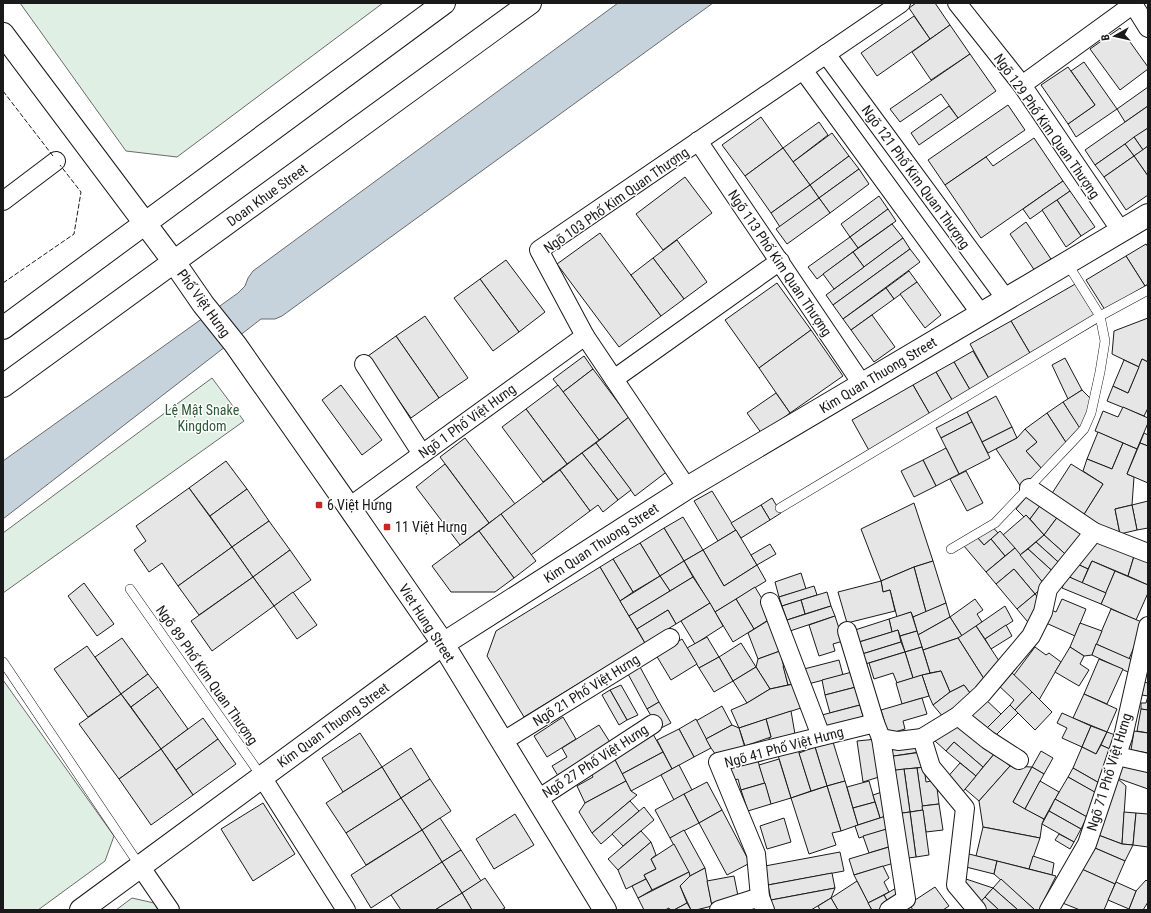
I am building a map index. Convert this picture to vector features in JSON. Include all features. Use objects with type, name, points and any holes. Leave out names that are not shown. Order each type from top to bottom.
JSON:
[{"type":"street","points":[[3,328],[444,3]]},
{"type":"street","name":"Doan Khue Street","points":[[3,386],[530,3]]},
{"type":"street","name":"Ngõ 103 Phố Kim Quan Thượng","points":[[688,488],[585,336],[539,250],[901,3]]},
{"type":"street","name":"Ngõ 129 Phố Kim Quan Thượng","points":[[957,3],[1022,85],[1120,231]]},
{"type":"street","points":[[1022,85],[1134,4],[1148,28]]},
{"type":"street","name":"Phố Việt Hưng","points":[[3,34],[234,344]]},
{"type":"street","name":"Ngõ 121 Phố Kim Quan Thượng","points":[[826,54],[1006,299]]},
{"type":"street","name":"Ngõ 121 Phố Kim Quan Thượng","points":[[802,70],[981,314]]},
{"type":"street","name":"Ngõ 113 Phố Kim Quan Thượng","points":[[698,141],[862,384]]},
{"type":"street","points":[[3,201],[56,161]]},
{"type":"street","name":"Kim Quan Thuong Street","points":[[81,910],[443,644],[688,488],[1148,215]]},
{"type":"street","points":[[614,379],[780,261]]},
{"type":"street","name":"Ngõ 1 Phố Việt Hưng","points":[[349,507],[585,336]]},
{"type":"street","name":"Viet Hung Street","points":[[234,344],[443,644],[605,910]]},
{"type":"street","points":[[364,364],[422,454]]},
{"type":"street","points":[[1029,488],[1094,532],[1148,553]]},
{"type":"street","name":"Ngõ 41 Phố Việt Hưng","points":[[719,910],[763,903],[756,854],[718,762],[821,736],[878,730],[898,741],[922,738],[958,716],[982,694],[1031,636],[1043,612],[1048,589],[1094,532]]},
{"type":"street","points":[[770,602],[821,736]]},
{"type":"street","name":"Ngõ 71 Phố Việt Hưng","points":[[1049,910],[1086,844],[1117,756],[1144,662],[1148,626]]},
{"type":"street","points":[[847,631],[878,730],[906,899],[889,910]]},
{"type":"street","name":"Ngõ 21 Phố Việt Hưng","points":[[502,742],[670,638]]},
{"type":"street","points":[[958,716],[988,740],[1019,760]]},
{"type":"street","name":"Ngõ 27 Phố Việt Hưng","points":[[538,799],[653,724]]},
{"type":"street","points":[[922,738],[931,767],[965,808],[956,885],[977,910]]},
{"type":"street","points":[[1117,756],[1148,763]]},
{"type":"street","points":[[262,777],[346,910]]},
{"type":"street","points":[[140,866],[170,910]]},
{"type":"lane","points":[[951,549],[995,523],[1084,429],[1090,413],[1100,372],[1105,341],[1100,316],[1067,263]]},
{"type":"lane","points":[[780,508],[1100,316],[1148,290]]},
{"type":"lane","name":"Ngõ 89 Phố Kim Quan Thượng","points":[[130,589],[262,777]]},
{"type":"lane","points":[[3,662],[140,866]]},
{"type":"green space","points":[[20,3],[383,3],[177,157],[126,151]]},
{"type":"green space","name":"Lệ Mật Snake Kingdom","points":[[212,378],[244,421],[3,593],[3,533]]},
{"type":"green space","points":[[3,680],[114,836],[105,861],[38,910],[3,910]]},
{"type":"green space","points":[[132,898],[154,903],[158,910],[116,910]]},
{"type":"shaded area","points":[[618,3],[713,3],[282,316],[275,319],[261,319],[3,519],[3,461],[238,293],[245,286],[253,271]]},
{"type":"building","points":[[916,3],[935,3],[950,25],[930,39],[909,8]]},
{"type":"building","points":[[914,16],[930,39],[877,76],[861,53]]},
{"type":"building","points":[[950,25],[970,54],[931,80],[912,52]]},
{"type":"building","points":[[1120,28],[1148,69],[1120,90],[1090,49]]},
{"type":"building","points":[[970,54],[996,91],[958,118],[941,94],[900,122],[890,109]]},
{"type":"building","points":[[1084,62],[1117,109],[1076,137],[1068,124],[1095,105],[1071,71]]},
{"type":"building","points":[[1068,67],[1095,105],[1068,124],[1041,85]]},
{"type":"building","points":[[1148,87],[1148,106],[1125,122],[1117,109]]},
{"type":"building","points":[[1008,105],[1025,130],[945,185],[928,160]]},
{"type":"building","points":[[949,106],[958,118],[919,145],[911,133]]},
{"type":"building","points":[[1148,106],[1148,128],[1095,165],[1085,150]]},
{"type":"building","points":[[761,117],[783,148],[745,176],[722,145]]},
{"type":"building","points":[[819,122],[828,135],[793,162],[783,148]]},
{"type":"building","points":[[1148,128],[1148,146],[1143,150],[1134,137]]},
{"type":"building","points":[[832,133],[849,156],[810,185],[793,162]]},
{"type":"building","points":[[1134,137],[1143,150],[1134,156],[1125,144]]},
{"type":"building","points":[[1034,138],[1063,181],[981,238],[945,185],[986,157],[993,166]]},
{"type":"building","points":[[1125,144],[1134,156],[1104,177],[1095,165]]},
{"type":"building","points":[[1148,146],[1148,176],[1134,156]]},
{"type":"building","points":[[783,148],[810,185],[771,213],[745,176]]},
{"type":"building","points":[[849,156],[859,169],[819,198],[810,185]]},
{"type":"building","points":[[1134,156],[1148,176],[1148,195],[1126,210],[1104,177]]},
{"type":"building","points":[[859,169],[869,184],[830,213],[819,198]]},
{"type":"building","points":[[685,177],[712,213],[663,250],[636,214]]},
{"type":"building","points":[[1063,181],[1070,191],[1030,219],[1023,209]]},
{"type":"building","points":[[810,185],[819,198],[780,227],[771,213]]},
{"type":"building","points":[[1070,191],[1095,227],[1081,236],[1057,200]]},
{"type":"building","points":[[879,196],[888,209],[850,237],[841,224]]},
{"type":"building","points":[[819,198],[830,213],[787,244],[776,229]]},
{"type":"building","points":[[1057,200],[1081,236],[1066,247],[1042,210]]},
{"type":"building","points":[[888,209],[896,221],[858,248],[850,237]]},
{"type":"building","points":[[1026,222],[1051,259],[1035,271],[1010,234]]},
{"type":"building","points":[[892,224],[903,238],[864,267],[853,252]]},
{"type":"building","points":[[600,233],[661,316],[619,347],[557,264]]},
{"type":"building","points":[[850,237],[858,248],[817,279],[808,267]]},
{"type":"building","points":[[903,238],[910,249],[833,305],[826,295]]},
{"type":"building","points":[[677,240],[707,282],[684,299],[653,258]]},
{"type":"building","points":[[1146,244],[1148,247],[1148,284],[1145,286],[1126,256]]},
{"type":"building","points":[[910,249],[920,262],[843,319],[833,305]]},
{"type":"building","points":[[853,252],[864,267],[834,289],[823,274]]},
{"type":"building","points":[[1126,256],[1145,286],[1105,310],[1086,280]]},
{"type":"building","points":[[653,258],[684,299],[661,316],[631,275]]},
{"type":"building","points":[[506,260],[545,312],[519,332],[480,279]]},
{"type":"building","points":[[909,271],[917,282],[894,299],[886,288]]},
{"type":"building","points":[[480,279],[519,332],[493,351],[454,298]]},
{"type":"building","points":[[917,282],[941,315],[925,328],[900,294]]},
{"type":"building","points":[[777,283],[811,330],[759,368],[725,320]]},
{"type":"building","points":[[1077,283],[1099,322],[1034,360],[1011,321]]},
{"type":"building","points":[[886,288],[894,299],[851,330],[843,319]]},
{"type":"building","points":[[872,315],[895,347],[874,362],[851,330]]},
{"type":"building","points":[[425,316],[468,378],[439,398],[396,336]]},
{"type":"building","points":[[1148,318],[1148,362],[1142,359],[1139,367],[1112,354],[1114,331]]},
{"type":"building","points":[[1011,321],[1034,360],[992,384],[970,344]]},
{"type":"building","points":[[811,330],[843,376],[790,413],[759,368]]},
{"type":"building","points":[[396,336],[439,398],[411,418],[368,356]]},
{"type":"building","points":[[973,351],[992,384],[973,395],[954,362]]},
{"type":"building","points":[[584,356],[593,369],[563,392],[553,379]]},
{"type":"building","points":[[1065,358],[1082,390],[1068,399],[1052,365]]},
{"type":"building","points":[[1142,359],[1148,362],[1148,408],[1144,416],[1107,401],[1113,386],[1128,393]]},
{"type":"building","points":[[1124,360],[1139,367],[1128,393],[1113,386]]},
{"type":"building","points":[[954,362],[973,395],[955,405],[936,372]]},
{"type":"building","points":[[593,369],[629,417],[599,440],[563,392]]},
{"type":"building","points":[[936,372],[955,405],[932,418],[913,385]]},
{"type":"building","points":[[341,385],[382,440],[362,455],[322,400]]},
{"type":"building","points":[[558,385],[599,440],[567,464],[526,409]]},
{"type":"building","points":[[913,385],[932,418],[871,454],[852,420]]},
{"type":"building","points":[[1082,390],[1091,399],[1091,418],[1079,428],[1063,402]]},
{"type":"building","points":[[776,393],[790,413],[762,434],[747,413]]},
{"type":"building","points":[[996,396],[1012,427],[982,442],[967,412]]},
{"type":"building","points":[[1063,402],[1083,433],[1067,444],[1047,413]]},
{"type":"building","points":[[1123,407],[1148,418],[1148,423],[1137,449],[1095,431],[1103,411],[1118,417]]},
{"type":"building","points":[[526,409],[567,464],[543,482],[502,427]]},
{"type":"building","points":[[967,412],[972,422],[941,438],[936,428]]},
{"type":"building","points":[[1047,413],[1067,444],[1042,469],[1026,451],[1037,442],[1025,429]]},
{"type":"building","points":[[629,417],[669,470],[635,496],[596,443]]},
{"type":"building","points":[[972,422],[990,458],[959,474],[941,438]]},
{"type":"building","points":[[1012,427],[1017,438],[988,453],[982,442]]},
{"type":"building","points":[[1025,429],[1037,442],[1026,451],[1042,469],[1021,487],[996,449],[1017,438]]},
{"type":"building","points":[[1098,432],[1123,443],[1112,469],[1087,459]]},
{"type":"building","points":[[1144,433],[1148,435],[1148,446],[1140,443]]},
{"type":"building","points":[[465,438],[515,504],[489,523],[440,457]]},
{"type":"building","points":[[596,443],[631,490],[618,500],[582,453]]},
{"type":"building","points":[[1123,443],[1137,449],[1127,474],[1134,477],[1132,505],[1115,509],[1120,534],[1081,519],[1103,484],[1083,471],[1087,459],[1112,469]]},
{"type":"building","points":[[1140,443],[1148,446],[1148,483],[1127,474]]},
{"type":"building","points":[[946,448],[959,474],[936,486],[923,460]]},
{"type":"building","points":[[582,453],[618,500],[603,512],[598,505],[590,511],[560,470]]},
{"type":"building","points":[[923,460],[936,486],[914,497],[901,471]]},
{"type":"building","points":[[226,461],[247,489],[210,516],[189,488]]},
{"type":"building","points":[[445,464],[489,523],[460,545],[416,487]]},
{"type":"building","points":[[1071,464],[1103,484],[1081,519],[1049,498]]},
{"type":"building","points":[[560,470],[590,511],[531,555],[501,514]]},
{"type":"building","points":[[966,471],[983,503],[967,511],[950,479]]},
{"type":"building","points":[[189,488],[232,547],[178,586],[162,563],[149,572],[134,550],[146,541],[136,526]]},
{"type":"building","points":[[247,489],[269,521],[232,547],[210,516]]},
{"type":"building","points":[[712,491],[736,530],[718,541],[694,501]]},
{"type":"building","points":[[1030,493],[1042,503],[1030,519],[1026,515],[1024,517],[1016,509]]},
{"type":"building","points":[[772,498],[781,513],[770,520],[761,505]]},
{"type":"building","points":[[1148,501],[1148,528],[1137,530],[1132,505]]},
{"type":"building","points":[[914,503],[933,561],[914,567],[881,581],[861,529]]},
{"type":"building","points":[[1042,503],[1059,515],[1044,535],[1030,519]]},
{"type":"building","points":[[761,505],[770,520],[741,538],[731,523]]},
{"type":"building","points":[[1132,505],[1137,530],[1120,534],[1115,509]]},
{"type":"building","points":[[501,514],[536,561],[514,578],[479,531]]},
{"type":"building","points":[[1026,515],[1044,535],[1020,555],[1003,535]]},
{"type":"building","points":[[1059,515],[1089,539],[1073,561],[1044,535]]},
{"type":"building","points":[[683,517],[703,550],[684,561],[664,528]]},
{"type":"building","points":[[269,521],[290,550],[253,577],[232,547]]},
{"type":"building","points":[[990,524],[998,533],[984,545],[976,536]]},
{"type":"building","points":[[664,528],[684,561],[660,576],[640,543]]},
{"type":"building","points":[[736,530],[757,565],[724,586],[703,550]]},
{"type":"building","points":[[479,531],[514,578],[495,592],[451,592],[432,566]]},
{"type":"building","points":[[1000,531],[1015,548],[1005,556],[991,539]]},
{"type":"building","points":[[1044,535],[1073,561],[1066,569],[1036,542]]},
{"type":"building","points":[[976,536],[984,545],[991,539],[1005,556],[986,572],[964,546]]},
{"type":"building","points":[[1093,541],[1135,553],[1128,576],[1092,561],[1088,569],[1075,563]]},
{"type":"building","points":[[1036,542],[1066,569],[1059,577],[1028,549]]},
{"type":"building","points":[[640,543],[660,576],[633,592],[613,559]]},
{"type":"building","points":[[770,544],[776,554],[757,565],[751,555]]},
{"type":"building","points":[[232,547],[253,577],[199,615],[178,586]]},
{"type":"building","points":[[1015,548],[1045,585],[1035,594],[1014,569],[996,584],[986,572]]},
{"type":"building","points":[[1028,549],[1059,577],[1045,585],[1020,555]]},
{"type":"building","points":[[290,550],[311,580],[274,606],[253,577]]},
{"type":"building","points":[[703,550],[724,586],[757,565],[766,581],[715,612],[684,561]]},
{"type":"building","points":[[1135,553],[1148,557],[1148,585],[1128,576]]},
{"type":"building","points":[[613,559],[633,592],[620,601],[600,567]]},
{"type":"building","points":[[684,561],[693,577],[670,591],[660,576]]},
{"type":"building","points":[[933,561],[946,603],[926,612],[914,567]]},
{"type":"building","points":[[1092,561],[1115,571],[1106,593],[1082,583]]},
{"type":"building","points":[[1075,563],[1088,569],[1082,583],[1069,577]]},
{"type":"building","points":[[600,567],[645,643],[524,717],[487,656],[496,631]]},
{"type":"building","points":[[914,567],[926,612],[913,617],[911,612],[897,617],[890,590],[883,592],[881,581]]},
{"type":"building","points":[[1014,569],[1035,594],[1017,609],[996,584]]},
{"type":"building","points":[[1115,571],[1148,585],[1148,593],[1136,620],[1101,604]]},
{"type":"building","points":[[801,573],[806,589],[779,597],[775,582]]},
{"type":"building","points":[[660,576],[670,591],[629,616],[620,601]]},
{"type":"building","points":[[1067,576],[1106,593],[1101,604],[1062,588]]},
{"type":"building","points":[[253,577],[274,606],[212,651],[191,621]]},
{"type":"building","points":[[693,577],[710,603],[676,624],[668,610],[637,629],[629,616]]},
{"type":"building","points":[[881,581],[883,592],[890,590],[895,611],[847,623],[838,592]]},
{"type":"building","points":[[84,583],[114,624],[97,636],[68,596]]},
{"type":"building","points":[[814,586],[817,595],[782,606],[779,597]]},
{"type":"building","points":[[755,587],[773,617],[754,629],[736,599]]},
{"type":"building","points":[[293,592],[317,625],[297,639],[274,606]]},
{"type":"building","points":[[827,592],[831,606],[805,614],[801,600]]},
{"type":"building","points":[[1035,594],[1044,605],[1032,627],[1017,609]]},
{"type":"building","points":[[736,599],[754,629],[733,642],[715,612]]},
{"type":"building","points":[[975,599],[983,610],[977,614],[982,622],[962,636],[950,617]]},
{"type":"building","points":[[1062,599],[1086,609],[1075,636],[1046,623],[1051,610],[1056,612]]},
{"type":"building","points":[[801,600],[805,614],[787,620],[782,606]]},
{"type":"building","points":[[710,603],[723,626],[695,644],[681,621]]},
{"type":"building","points":[[946,603],[950,617],[918,635],[913,617]]},
{"type":"building","points":[[831,606],[835,616],[790,631],[787,620]]},
{"type":"building","points":[[1005,606],[1013,621],[985,639],[976,626]]},
{"type":"building","points":[[1111,609],[1144,623],[1129,659],[1096,644]]},
{"type":"building","points":[[668,610],[676,624],[645,643],[637,629]]},
{"type":"building","points":[[911,612],[917,631],[900,636],[898,630],[892,632],[889,619]]},
{"type":"building","points":[[835,616],[843,641],[833,644],[835,651],[819,656],[809,625]]},
{"type":"building","points":[[950,617],[962,636],[923,650],[918,635]]},
{"type":"building","points":[[889,619],[892,632],[859,642],[855,630]]},
{"type":"building","points":[[769,620],[780,651],[758,659],[748,633]]},
{"type":"building","points":[[1080,623],[1102,631],[1092,655],[1084,656],[1070,647]]},
{"type":"building","points":[[1006,625],[1012,636],[991,649],[985,639]]},
{"type":"building","points":[[976,626],[1005,670],[986,682],[958,638]]},
{"type":"building","points":[[898,630],[901,642],[859,655],[856,643]]},
{"type":"building","points":[[917,631],[922,647],[905,652],[900,636]]},
{"type":"building","points":[[707,637],[719,657],[699,668],[687,648]]},
{"type":"building","points":[[122,638],[148,674],[121,694],[95,657]]},
{"type":"building","points":[[958,638],[986,682],[970,693],[964,685],[950,692],[941,671],[930,673],[923,650]]},
{"type":"building","points":[[682,639],[697,664],[671,680],[656,655]]},
{"type":"building","points":[[901,642],[905,652],[862,665],[859,655]]},
{"type":"building","points":[[741,643],[756,667],[733,681],[719,657]]},
{"type":"building","points":[[1096,644],[1135,661],[1130,673],[1092,655]]},
{"type":"building","points":[[87,646],[121,694],[88,717],[54,669]]},
{"type":"building","points":[[922,647],[930,673],[913,678],[905,652]]},
{"type":"building","points":[[1035,647],[1046,655],[1049,653],[1061,662],[1039,700],[1014,675]]},
{"type":"building","points":[[1070,647],[1084,656],[1080,664],[1089,670],[1079,686],[1055,672]]},
{"type":"building","points":[[780,651],[788,685],[770,689],[756,667],[758,659]]},
{"type":"building","points":[[905,652],[913,678],[897,683],[893,673],[874,679],[869,663]]},
{"type":"building","points":[[719,657],[733,681],[714,692],[699,668]]},
{"type":"building","points":[[1099,659],[1123,669],[1107,704],[1084,694]]},
{"type":"building","points":[[839,660],[843,675],[808,684],[804,669]]},
{"type":"building","points":[[791,664],[798,683],[788,685],[783,666]]},
{"type":"building","points":[[640,667],[659,702],[647,709],[628,674]]},
{"type":"building","points":[[756,667],[770,689],[747,703],[733,681]]},
{"type":"building","points":[[1009,670],[1032,692],[1015,710],[1010,705],[1014,700],[997,684]]},
{"type":"building","points":[[941,671],[950,692],[933,705],[922,675]]},
{"type":"building","points":[[852,672],[856,687],[825,695],[822,680]]},
{"type":"building","points":[[148,674],[158,687],[131,707],[121,694]]},
{"type":"building","points":[[922,675],[929,696],[902,704],[896,683]]},
{"type":"building","points":[[1144,682],[1148,683],[1148,696],[1142,695]]},
{"type":"building","points":[[798,683],[804,707],[739,728],[731,710],[747,703],[770,689]]},
{"type":"building","points":[[621,685],[638,715],[627,720],[610,690]]},
{"type":"building","points":[[964,685],[970,693],[944,718],[933,705],[950,692]]},
{"type":"building","points":[[158,687],[188,729],[161,749],[131,707]]},
{"type":"building","points":[[856,687],[860,705],[830,713],[825,695]]},
{"type":"building","points":[[610,690],[627,720],[619,725],[602,695]]},
{"type":"building","points":[[1032,692],[1052,712],[1035,730],[1015,710]]},
{"type":"building","points":[[121,694],[161,749],[119,779],[79,724]]},
{"type":"building","points":[[1084,694],[1117,709],[1107,732],[1073,718]]},
{"type":"building","points":[[1148,696],[1148,710],[1141,709],[1141,703],[1146,703]]},
{"type":"building","points":[[922,698],[927,714],[903,721],[905,729],[888,734],[881,710]]},
{"type":"building","points":[[984,698],[1001,714],[984,731],[967,715]]},
{"type":"building","points":[[659,702],[671,723],[659,729],[647,709]]},
{"type":"building","points":[[860,705],[865,724],[827,733],[822,715]]},
{"type":"building","points":[[1010,705],[1018,713],[992,739],[984,731]]},
{"type":"building","points":[[722,706],[732,725],[706,739],[696,721]]},
{"type":"building","points":[[1141,709],[1148,710],[1148,733],[1137,731]]},
{"type":"building","points":[[791,711],[796,740],[770,745],[769,738],[771,737],[766,719]]},
{"type":"building","points":[[1062,713],[1091,726],[1082,747],[1062,738],[1067,728],[1057,723]]},
{"type":"building","points":[[563,717],[576,739],[547,757],[534,736]]},
{"type":"building","points":[[203,718],[218,739],[176,770],[161,749]]},
{"type":"building","points":[[955,718],[995,753],[983,767],[954,742],[946,751],[935,741]]},
{"type":"building","points":[[696,719],[711,748],[694,757],[679,729]]},
{"type":"building","points":[[766,719],[771,737],[745,746],[739,728]]},
{"type":"building","points":[[599,725],[613,747],[560,779],[552,766],[567,757],[562,748]]},
{"type":"building","points":[[732,725],[739,728],[746,751],[718,758],[706,739]]},
{"type":"building","points":[[1091,726],[1107,732],[1096,754],[1082,747]]},
{"type":"building","points":[[679,729],[694,757],[672,769],[657,740]]},
{"type":"building","points":[[1134,731],[1148,733],[1148,753],[1131,750]]},
{"type":"building","points":[[1107,732],[1118,736],[1112,750],[1101,745]]},
{"type":"building","points":[[360,733],[382,767],[343,792],[322,758]]},
{"type":"building","points":[[653,734],[663,752],[622,774],[613,756]]},
{"type":"building","points":[[218,739],[236,764],[193,795],[176,770]]},
{"type":"building","points":[[877,739],[882,776],[863,782],[857,741]]},
{"type":"building","points":[[918,741],[920,752],[887,757],[886,746]]},
{"type":"building","points":[[833,742],[845,781],[827,786],[815,747]]},
{"type":"building","points":[[954,742],[983,767],[976,776],[946,751]]},
{"type":"building","points":[[1101,745],[1112,750],[1101,784],[1073,768],[1082,747],[1096,754]]},
{"type":"building","points":[[797,746],[811,791],[791,798],[777,752]]},
{"type":"building","points":[[815,747],[827,786],[811,791],[799,753]]},
{"type":"building","points":[[411,748],[430,779],[401,798],[382,767]]},
{"type":"building","points":[[161,749],[193,795],[151,825],[119,779]]},
{"type":"building","points":[[1041,751],[1053,758],[1044,774],[1032,767]]},
{"type":"building","points":[[663,752],[672,769],[631,791],[622,774]]},
{"type":"building","points":[[922,752],[924,767],[889,771],[887,757]]},
{"type":"building","points":[[995,753],[1010,766],[979,801],[965,789]]},
{"type":"building","points":[[756,755],[765,783],[741,790],[738,779],[732,781],[727,764]]},
{"type":"building","points":[[613,756],[626,781],[585,803],[577,786],[593,777],[589,769]]},
{"type":"building","points":[[1123,758],[1148,767],[1148,789],[1117,778]]},
{"type":"building","points":[[779,759],[791,798],[771,804],[759,765]]},
{"type":"building","points":[[960,763],[976,776],[961,794],[945,780]]},
{"type":"building","points":[[679,765],[692,790],[674,800],[661,775]]},
{"type":"building","points":[[1010,766],[1032,767],[1013,802],[1044,819],[1040,838],[983,827],[979,801]]},
{"type":"building","points":[[382,767],[401,798],[346,833],[326,803]]},
{"type":"building","points":[[924,767],[926,782],[936,780],[939,804],[922,806],[917,768]]},
{"type":"building","points":[[1032,767],[1044,774],[1025,809],[1013,802]]},
{"type":"building","points":[[917,768],[923,810],[910,812],[904,769]]},
{"type":"building","points":[[1073,768],[1101,784],[1096,793],[1068,777]]},
{"type":"building","points":[[904,769],[910,812],[895,814],[889,771]]},
{"type":"building","points":[[1068,777],[1100,795],[1087,817],[1055,799]]},
{"type":"building","points":[[1117,778],[1126,786],[1122,844],[1093,833]]},
{"type":"building","points":[[430,779],[451,811],[422,830],[401,798]]},
{"type":"building","points":[[626,781],[631,791],[637,795],[592,833],[579,812],[585,803]]},
{"type":"building","points":[[845,781],[858,825],[841,831],[827,786]]},
{"type":"building","points":[[869,781],[875,802],[853,808],[847,787]]},
{"type":"building","points":[[1040,781],[1059,792],[1044,819],[1025,809]]},
{"type":"building","points":[[707,782],[722,810],[699,823],[684,794]]},
{"type":"building","points":[[765,783],[771,804],[748,811],[741,790]]},
{"type":"building","points":[[827,786],[841,831],[832,833],[836,845],[809,854],[791,798]]},
{"type":"building","points":[[885,791],[892,814],[880,818],[873,795]]},
{"type":"building","points":[[684,794],[699,823],[670,838],[655,810]]},
{"type":"building","points":[[401,798],[422,830],[366,865],[346,833]]},
{"type":"building","points":[[1055,799],[1087,817],[1081,829],[1049,811]]},
{"type":"building","points":[[630,801],[639,811],[601,844],[592,833]]},
{"type":"building","points":[[875,802],[880,818],[858,825],[853,808]]},
{"type":"building","points":[[263,803],[295,854],[253,881],[221,829]]},
{"type":"building","points":[[939,804],[943,830],[926,832],[922,806]]},
{"type":"building","points":[[644,807],[654,820],[623,846],[612,834]]},
{"type":"building","points":[[722,810],[750,863],[727,875],[699,823]]},
{"type":"building","points":[[923,810],[929,855],[916,857],[910,812]]},
{"type":"building","points":[[1049,811],[1081,829],[1074,842],[1042,824]]},
{"type":"building","points":[[910,812],[916,857],[901,859],[895,814]]},
{"type":"building","points":[[1124,812],[1136,813],[1133,845],[1122,844]]},
{"type":"building","points":[[1136,813],[1148,814],[1148,847],[1133,845]]},
{"type":"building","points":[[515,814],[534,845],[494,869],[476,839]]},
{"type":"building","points":[[889,815],[893,827],[859,838],[855,826]]},
{"type":"building","points":[[440,818],[461,850],[442,862],[422,830]]},
{"type":"building","points":[[784,818],[791,842],[767,849],[760,826]]},
{"type":"building","points":[[983,827],[1040,838],[1029,869],[976,856]]},
{"type":"building","points":[[890,828],[895,845],[869,853],[863,836]]},
{"type":"building","points":[[422,830],[442,862],[371,908],[351,875]]},
{"type":"building","points":[[684,830],[705,868],[690,876],[670,838]]},
{"type":"building","points":[[641,831],[651,842],[618,870],[608,859]]},
{"type":"building","points":[[1093,833],[1122,844],[1133,845],[1125,861],[1088,845]]},
{"type":"building","points":[[1059,834],[1074,842],[1070,849],[1055,840]]},
{"type":"building","points":[[651,842],[656,855],[651,859],[656,869],[644,875],[646,879],[626,889],[618,870]]},
{"type":"building","points":[[674,844],[689,872],[652,890],[644,875],[656,869],[651,859]]},
{"type":"building","points":[[1088,845],[1125,861],[1115,884],[1079,868]]},
{"type":"building","points":[[889,847],[894,863],[854,875],[849,859]]},
{"type":"building","points":[[461,850],[481,881],[462,893],[442,862]]},
{"type":"building","points":[[840,852],[844,871],[768,885],[765,866]]},
{"type":"building","points":[[965,853],[997,861],[994,874],[962,866]]},
{"type":"building","points":[[1033,856],[1054,863],[1052,875],[1029,869]]},
{"type":"building","points":[[997,861],[1056,876],[1039,910],[1035,910],[994,874]]},
{"type":"building","points":[[442,862],[462,893],[435,910],[401,910],[391,895]]},
{"type":"building","points":[[883,866],[889,878],[884,882],[889,892],[868,903],[854,875]]},
{"type":"building","points":[[1075,866],[1115,884],[1104,910],[1080,910],[1060,902]]},
{"type":"building","points":[[705,868],[712,906],[691,910],[680,886],[690,876]]},
{"type":"building","points":[[689,872],[690,876],[680,886],[687,903],[674,910],[670,910],[669,908],[665,910],[644,910],[638,898]]},
{"type":"building","points":[[832,873],[835,888],[771,900],[768,885]]},
{"type":"building","points":[[734,876],[739,901],[712,906],[707,881]]},
{"type":"building","points":[[485,878],[505,908],[501,910],[472,910],[462,893]]},
{"type":"building","points":[[963,878],[993,888],[977,906]]},
{"type":"building","points":[[646,879],[652,890],[638,898],[632,886]]},
{"type":"building","points":[[1001,879],[1035,910],[1018,910],[993,888]]},
{"type":"building","points":[[1146,880],[1148,882],[1148,902],[1143,910],[1130,910],[1129,909],[1136,891]]},
{"type":"building","points":[[857,881],[872,910],[838,910],[831,898]]},
{"type":"building","points":[[1116,882],[1136,891],[1129,909],[1108,900]]},
{"type":"building","points":[[898,887],[905,900],[891,908],[884,895]]},
{"type":"building","points":[[935,887],[949,906],[943,910],[913,910],[909,904]]},
{"type":"building","points":[[835,888],[831,898],[811,910],[773,910],[771,900]]},
{"type":"building","points":[[993,888],[1018,910],[999,910],[985,897]]},
{"type":"building","points":[[462,893],[472,910],[435,910]]},
{"type":"building","points":[[884,895],[891,908],[887,910],[872,910],[868,903]]},
{"type":"building","points":[[985,897],[999,910],[982,910],[977,906]]},
{"type":"building","points":[[831,898],[838,910],[820,910],[818,906]]},
{"type":"building","points":[[687,903],[691,910],[674,910]]},
{"type":"fence","points":[[3,91],[53,156]]},
{"type":"fence","points":[[3,283],[74,234],[81,192],[60,165]]},
{"type":"place","name":"6 Việt Hưng","points":[[319,505]]},
{"type":"place","name":"11 Việt Hưng","points":[[387,527]]}]
